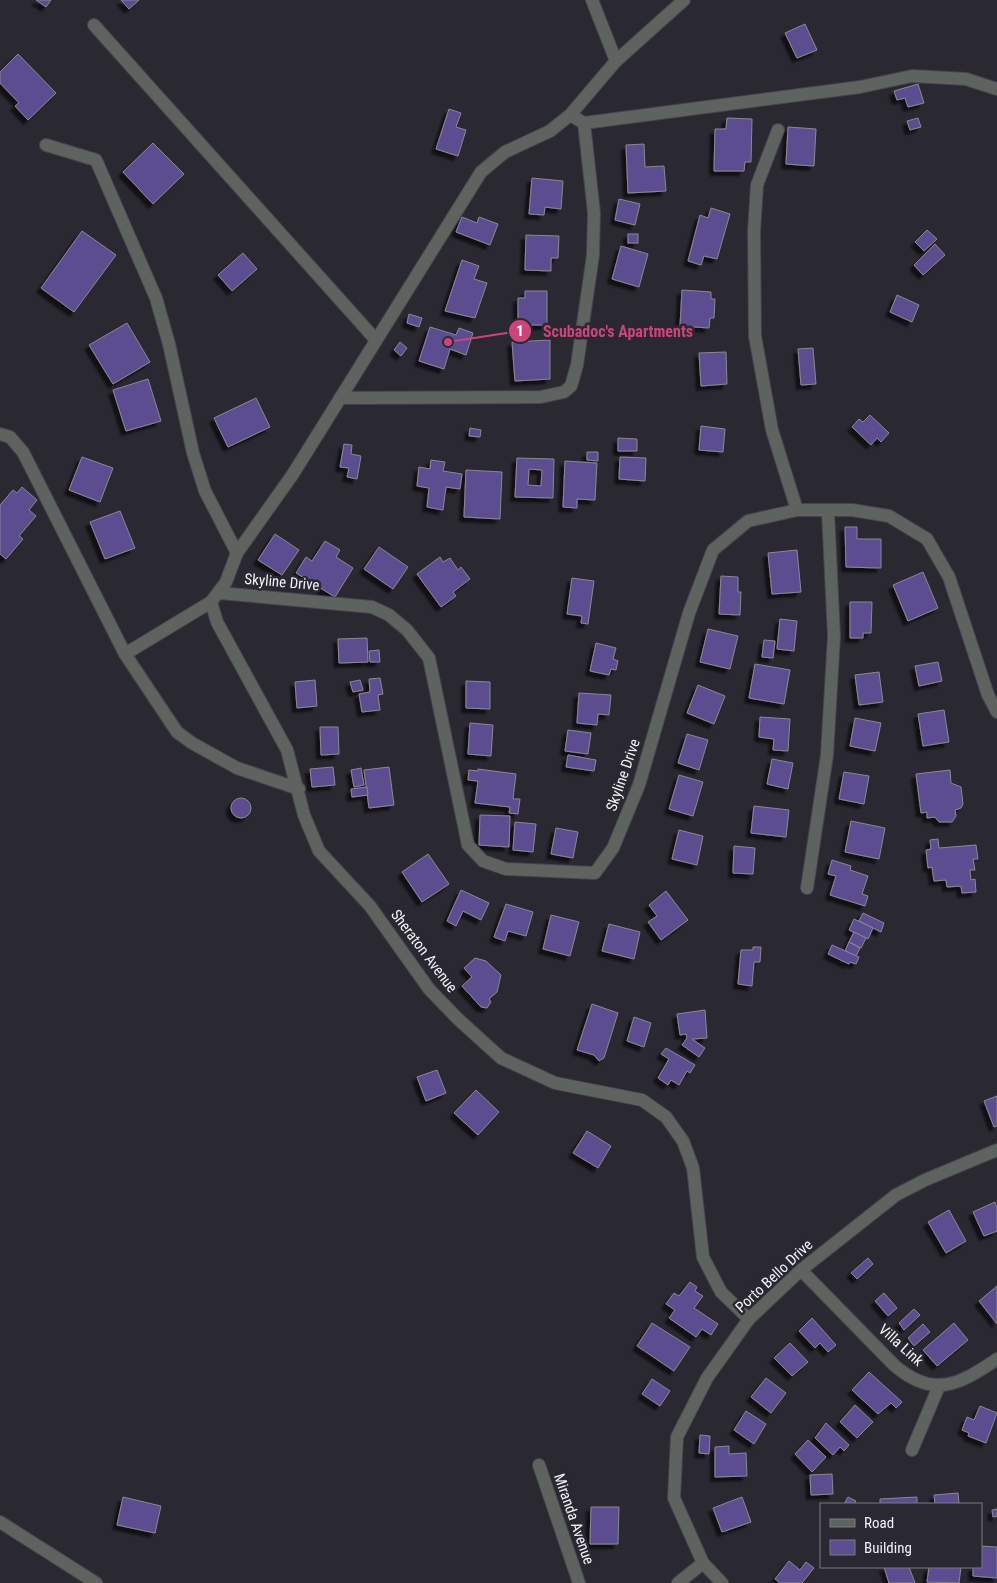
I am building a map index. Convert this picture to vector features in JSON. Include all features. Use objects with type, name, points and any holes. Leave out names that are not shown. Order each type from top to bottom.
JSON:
[{"type":"street","points":[[592,0],[616,61]]},
{"type":"street","points":[[125,654],[215,598],[237,553],[293,474],[481,172],[505,152],[550,131],[570,115],[616,61],[683,2]]},
{"type":"street","points":[[94,25],[376,340]]},
{"type":"street","points":[[570,115],[584,124],[860,87],[912,76],[966,79],[997,90]]},
{"type":"street","points":[[340,398],[541,397],[564,392],[571,386],[577,365],[593,255],[594,213],[584,124]]},
{"type":"street","points":[[778,130],[757,185],[754,231],[756,336],[772,430],[797,510]]},
{"type":"street","points":[[46,145],[96,160],[156,298],[169,344],[193,453],[205,491],[237,553]]},
{"type":"street","points":[[0,434],[10,437],[24,452],[125,654],[177,732],[192,743],[238,768],[299,789]]},
{"type":"street","name":"Skyline Drive","points":[[215,598],[372,607],[389,615],[407,630],[429,658],[468,845],[483,861],[506,869],[595,873],[613,848],[639,785],[689,613],[713,550],[748,521],[797,510],[828,512],[852,510],[889,516],[926,539],[949,577],[988,694],[997,712]]},
{"type":"street","points":[[807,888],[827,755],[834,646],[828,512]]},
{"type":"street","name":"Sheraton Avenue","points":[[215,598],[217,622],[286,750],[299,789],[304,815],[319,851],[370,906],[429,989],[457,1018],[501,1058],[555,1083],[642,1100],[666,1117],[683,1141],[693,1168],[702,1257],[721,1292],[749,1319]]},
{"type":"street","name":"Porto Bello Drive","points":[[722,1583],[703,1563],[674,1498],[677,1438],[707,1378],[749,1319],[801,1270],[896,1195],[925,1180],[997,1150]]},
{"type":"street","name":"Villa Link","points":[[801,1270],[907,1376],[922,1384],[939,1386],[956,1384],[997,1359]]},
{"type":"street","points":[[912,1450],[939,1386]]},
{"type":"street","name":"Miranda Avenue","points":[[539,1465],[579,1583]]},
{"type":"street","points":[[0,1522],[96,1583]]},
{"type":"street","points":[[678,1583],[703,1563]]},
{"type":"building","points":[[36,0],[51,0],[46,7]]},
{"type":"building","points":[[121,0],[139,0],[129,9]]},
{"type":"building","points":[[805,24],[817,50],[797,58],[785,33]]},
{"type":"building","points":[[18,54],[56,93],[28,120],[15,106],[19,103],[0,83],[0,72]]},
{"type":"building","points":[[918,84],[924,103],[908,107],[905,98],[897,100],[894,91]]},
{"type":"building","points":[[449,109],[461,113],[456,127],[466,130],[458,156],[436,149]]},
{"type":"building","points":[[727,118],[752,119],[751,162],[745,162],[744,171],[714,171],[715,129],[726,129]]},
{"type":"building","points":[[918,118],[921,127],[910,130],[907,121]]},
{"type":"building","points":[[788,127],[816,129],[814,166],[786,164]]},
{"type":"building","points":[[153,143],[184,174],[153,204],[123,172]]},
{"type":"building","points":[[644,144],[645,167],[664,166],[666,191],[628,193],[626,145]]},
{"type":"building","points":[[532,178],[563,181],[561,209],[545,207],[544,215],[529,214]]},
{"type":"building","points":[[619,199],[640,204],[635,225],[615,220]]},
{"type":"building","points":[[711,208],[730,214],[717,259],[704,256],[701,265],[688,261],[700,215],[708,218]]},
{"type":"building","points":[[462,217],[477,223],[479,217],[498,224],[490,245],[456,232]]},
{"type":"building","points":[[927,230],[937,239],[924,251],[915,242]]},
{"type":"building","points":[[82,231],[116,255],[74,312],[41,288]]},
{"type":"building","points":[[628,234],[638,234],[638,243],[628,243]]},
{"type":"building","points":[[526,235],[559,236],[558,258],[551,258],[551,271],[525,270]]},
{"type":"building","points":[[935,244],[945,255],[923,275],[914,265]]},
{"type":"building","points":[[621,246],[648,254],[639,287],[612,279]]},
{"type":"building","points":[[243,253],[257,269],[232,291],[218,275]]},
{"type":"building","points":[[462,260],[479,266],[474,279],[487,283],[475,318],[445,311]]},
{"type":"building","points":[[682,290],[711,292],[711,299],[715,299],[714,318],[710,318],[709,328],[680,326]]},
{"type":"building","points":[[525,291],[547,291],[547,325],[518,325],[518,298],[525,298]]},
{"type":"building","points":[[897,295],[919,305],[912,322],[890,312]]},
{"type":"building","points":[[409,314],[422,318],[419,327],[407,323]]},
{"type":"building","points":[[127,323],[150,362],[113,384],[89,345]]},
{"type":"building","points":[[430,327],[456,335],[459,328],[473,333],[466,355],[450,349],[444,369],[419,361]]},
{"type":"building","points":[[550,340],[550,379],[515,381],[512,342]]},
{"type":"building","points":[[400,342],[407,348],[401,356],[394,350]]},
{"type":"building","points":[[813,348],[816,384],[801,385],[798,349]]},
{"type":"building","points":[[726,352],[727,384],[701,386],[699,353]]},
{"type":"building","points":[[148,379],[161,421],[126,431],[113,390]]},
{"type":"building","points":[[256,398],[270,427],[228,447],[214,418]]},
{"type":"building","points":[[870,415],[889,433],[881,442],[877,438],[871,445],[852,427],[859,419],[863,422]]},
{"type":"building","points":[[701,426],[725,429],[723,452],[699,450]]},
{"type":"building","points":[[470,428],[481,430],[480,437],[469,436]]},
{"type":"building","points":[[618,438],[637,439],[637,451],[618,451]]},
{"type":"building","points":[[344,444],[352,445],[351,454],[361,456],[357,479],[347,477],[349,468],[340,467]]},
{"type":"building","points":[[587,452],[598,452],[598,461],[587,460]]},
{"type":"building","points":[[82,457],[113,468],[100,502],[69,490]]},
{"type":"building","points":[[620,457],[646,458],[645,481],[619,479]]},
{"type":"building","points":[[517,458],[554,459],[553,498],[515,497]],"holes":[[[529,469],[542,470],[541,486],[528,485]]]},
{"type":"building","points":[[431,460],[445,462],[443,471],[462,474],[460,489],[446,487],[443,510],[427,507],[429,488],[417,486],[419,467],[430,469]]},
{"type":"building","points":[[565,461],[597,463],[595,500],[577,499],[577,508],[563,507]]},
{"type":"building","points":[[466,470],[502,472],[500,519],[464,517]]},
{"type":"building","points":[[22,487],[37,500],[29,510],[36,516],[19,536],[23,539],[6,559],[0,554],[0,505],[13,490],[17,493]]},
{"type":"building","points":[[120,511],[135,548],[105,559],[90,522]]},
{"type":"building","points":[[845,527],[857,527],[857,539],[881,539],[881,568],[846,567]]},
{"type":"building","points":[[275,534],[299,550],[282,575],[258,560]]},
{"type":"building","points":[[325,541],[340,550],[336,557],[353,568],[335,597],[296,573],[306,557],[312,561]]},
{"type":"building","points":[[379,547],[408,567],[393,589],[364,569]]},
{"type":"building","points":[[797,550],[801,592],[772,594],[768,553]]},
{"type":"building","points":[[440,557],[443,562],[450,558],[458,570],[461,567],[470,579],[453,592],[456,596],[441,607],[417,574]]},
{"type":"building","points":[[923,572],[938,608],[908,621],[893,585]]},
{"type":"building","points":[[721,576],[738,577],[738,592],[741,592],[740,615],[719,614]]},
{"type":"building","points":[[572,578],[594,581],[588,624],[581,623],[582,616],[567,614]]},
{"type":"building","points":[[850,602],[872,602],[871,633],[863,633],[863,638],[850,638]]},
{"type":"building","points":[[780,619],[797,621],[794,651],[777,649]]},
{"type":"building","points":[[708,629],[738,636],[730,669],[700,662]]},
{"type":"building","points":[[367,638],[368,662],[339,663],[338,639]]},
{"type":"building","points":[[764,640],[775,641],[773,658],[762,657]]},
{"type":"building","points":[[596,643],[616,648],[613,659],[618,661],[616,670],[611,669],[609,675],[590,671]]},
{"type":"building","points":[[379,650],[380,662],[370,662],[369,651]]},
{"type":"building","points":[[938,662],[942,681],[919,686],[915,666]]},
{"type":"building","points":[[755,664],[790,670],[784,704],[749,698]]},
{"type":"building","points":[[879,672],[883,702],[859,705],[855,675]]},
{"type":"building","points":[[380,678],[383,694],[378,695],[380,710],[362,712],[359,694],[370,692],[369,679]]},
{"type":"building","points":[[315,680],[317,706],[297,708],[295,682]]},
{"type":"building","points":[[360,680],[363,690],[353,692],[350,682]]},
{"type":"building","points":[[466,681],[490,682],[490,709],[466,708]]},
{"type":"building","points":[[698,685],[725,696],[714,724],[687,713]]},
{"type":"building","points":[[579,693],[611,695],[609,715],[598,714],[597,725],[577,723]]},
{"type":"building","points":[[944,710],[949,742],[923,746],[918,714]]},
{"type":"building","points":[[760,717],[790,719],[788,751],[773,750],[774,739],[759,737]]},
{"type":"building","points":[[855,718],[881,723],[875,751],[850,746]]},
{"type":"building","points":[[470,723],[493,725],[491,756],[468,754]]},
{"type":"building","points":[[320,727],[338,727],[339,754],[321,755]]},
{"type":"building","points":[[568,730],[591,733],[588,754],[565,751]]},
{"type":"building","points":[[687,734],[708,740],[699,770],[678,763]]},
{"type":"building","points":[[568,755],[596,760],[594,771],[566,767]]},
{"type":"building","points":[[772,759],[793,763],[788,789],[767,784]]},
{"type":"building","points":[[333,767],[335,785],[312,787],[310,769]]},
{"type":"building","points":[[389,767],[394,805],[369,808],[364,770]]},
{"type":"building","points":[[361,768],[364,785],[354,787],[351,770]]},
{"type":"building","points":[[478,769],[516,774],[513,799],[520,799],[518,814],[509,813],[510,807],[475,803],[478,781],[468,780],[469,770],[478,771]]},
{"type":"building","points":[[950,770],[951,783],[961,787],[963,804],[961,808],[955,810],[956,816],[952,822],[939,822],[935,817],[927,818],[927,812],[921,813],[916,774]]},
{"type":"building","points":[[844,772],[869,776],[864,804],[839,799]]},
{"type":"building","points":[[679,775],[703,782],[693,816],[669,809]]},
{"type":"building","points":[[367,787],[368,795],[352,797],[351,789]]},
{"type":"building","points":[[241,798],[248,801],[251,808],[248,815],[241,818],[234,815],[231,808],[234,801]]},
{"type":"building","points":[[754,806],[789,810],[786,837],[751,833]]},
{"type":"building","points":[[480,815],[510,816],[509,847],[479,845]]},
{"type":"building","points":[[851,821],[885,828],[879,859],[845,852]]},
{"type":"building","points":[[515,822],[536,824],[533,852],[513,850]]},
{"type":"building","points":[[556,828],[578,832],[573,858],[551,854]]},
{"type":"building","points":[[679,830],[703,836],[697,865],[672,859]]},
{"type":"building","points":[[938,839],[939,848],[976,845],[978,859],[973,859],[975,870],[970,870],[971,880],[975,879],[976,892],[962,893],[961,886],[947,887],[946,880],[934,881],[932,867],[928,868],[926,850],[931,849],[930,840]]},
{"type":"building","points":[[734,846],[755,848],[753,874],[733,873]]},
{"type":"building","points":[[428,854],[449,884],[422,902],[402,872]]},
{"type":"building","points":[[832,860],[851,866],[850,870],[868,876],[862,894],[868,896],[865,906],[830,895],[836,876],[828,874]]},
{"type":"building","points":[[461,890],[489,903],[481,920],[463,911],[456,926],[447,921]]},
{"type":"building","points":[[666,891],[688,920],[661,940],[648,922],[657,916],[649,905]]},
{"type":"building","points":[[506,904],[533,912],[526,936],[508,931],[505,941],[494,937]]},
{"type":"building","points":[[863,913],[884,923],[881,932],[859,921]]},
{"type":"building","points":[[551,915],[579,922],[570,956],[543,949]]},
{"type":"building","points":[[854,919],[873,928],[868,939],[849,930]]},
{"type":"building","points":[[609,924],[640,932],[634,959],[602,951]]},
{"type":"building","points":[[854,932],[866,938],[861,948],[849,942]]},
{"type":"building","points":[[849,942],[860,948],[856,956],[845,951]]},
{"type":"building","points":[[832,945],[859,957],[856,964],[850,962],[849,964],[828,954]]},
{"type":"building","points":[[753,947],[761,947],[760,962],[754,962],[752,986],[738,984],[741,950],[753,950]]},
{"type":"building","points":[[475,958],[486,961],[501,975],[497,992],[489,999],[491,1002],[487,1008],[481,1007],[462,986],[472,977],[464,968]]},
{"type":"building","points":[[592,1004],[618,1013],[604,1058],[599,1061],[594,1055],[577,1050]]},
{"type":"building","points":[[705,1010],[707,1038],[692,1039],[705,1048],[699,1057],[682,1045],[687,1038],[686,1034],[680,1035],[677,1014]]},
{"type":"building","points":[[634,1017],[651,1023],[644,1047],[627,1041]]},
{"type":"building","points":[[666,1048],[695,1065],[690,1073],[687,1071],[679,1085],[671,1080],[668,1085],[658,1078],[669,1059],[661,1054]]},
{"type":"building","points":[[437,1070],[446,1093],[426,1101],[417,1077]]},
{"type":"building","points":[[476,1090],[499,1112],[478,1135],[454,1113]]},
{"type":"building","points":[[997,1096],[997,1126],[994,1127],[984,1101]]},
{"type":"building","points":[[587,1131],[611,1146],[598,1168],[573,1153]]},
{"type":"building","points":[[995,1202],[997,1207],[997,1231],[984,1236],[973,1212]]},
{"type":"building","points":[[949,1210],[966,1241],[946,1253],[928,1222]]},
{"type":"building","points":[[868,1258],[873,1264],[857,1279],[851,1273]]},
{"type":"building","points":[[690,1282],[697,1287],[695,1291],[703,1296],[694,1308],[718,1324],[711,1335],[702,1329],[696,1337],[669,1318],[675,1310],[666,1304],[674,1293],[679,1296]]},
{"type":"building","points":[[997,1286],[997,1324],[979,1301]]},
{"type":"building","points":[[884,1293],[897,1308],[888,1316],[875,1301]]},
{"type":"building","points":[[914,1309],[920,1315],[904,1330],[899,1323]]},
{"type":"building","points":[[812,1318],[836,1345],[828,1352],[820,1343],[815,1348],[799,1331]]},
{"type":"building","points":[[652,1323],[690,1347],[674,1371],[637,1346]]},
{"type":"building","points":[[954,1323],[968,1340],[937,1366],[923,1350]]},
{"type":"building","points":[[923,1324],[930,1332],[914,1346],[908,1338]]},
{"type":"building","points":[[790,1343],[808,1362],[792,1376],[774,1358]]},
{"type":"building","points":[[869,1372],[902,1402],[896,1408],[891,1403],[878,1414],[852,1390]]},
{"type":"building","points":[[766,1378],[786,1393],[771,1413],[751,1397]]},
{"type":"building","points":[[652,1379],[670,1391],[660,1406],[642,1394]]},
{"type":"building","points":[[855,1405],[873,1422],[857,1438],[840,1422]]},
{"type":"building","points":[[980,1406],[997,1413],[986,1443],[968,1436],[969,1433],[962,1430],[967,1417],[974,1420]]},
{"type":"building","points":[[746,1411],[766,1424],[754,1444],[734,1430]]},
{"type":"building","points":[[826,1423],[849,1445],[844,1451],[840,1447],[833,1455],[815,1438]]},
{"type":"building","points":[[700,1435],[710,1436],[709,1454],[699,1453]]},
{"type":"building","points":[[808,1440],[826,1457],[812,1472],[795,1454]]},
{"type":"building","points":[[729,1446],[729,1454],[746,1453],[747,1476],[715,1477],[715,1447]]},
{"type":"building","points":[[832,1474],[833,1494],[811,1495],[810,1475]]},
{"type":"building","points":[[958,1493],[959,1503],[935,1503],[934,1495]]},
{"type":"building","points":[[123,1497],[161,1506],[155,1533],[117,1525]]},
{"type":"building","points":[[742,1497],[751,1522],[722,1532],[713,1508]]},
{"type":"building","points":[[848,1497],[856,1501],[855,1503],[845,1503]]},
{"type":"building","points":[[917,1497],[917,1503],[880,1503],[880,1499]]},
{"type":"building","points":[[591,1507],[619,1507],[618,1544],[590,1544]]},
{"type":"building","points":[[997,1509],[997,1516],[993,1517],[992,1510]]},
{"type":"building","points":[[982,1546],[997,1547],[997,1578],[973,1576],[973,1568],[982,1568]]},
{"type":"building","points":[[789,1561],[800,1570],[806,1562],[814,1568],[802,1583],[780,1583],[775,1579]]},
{"type":"building","points":[[884,1568],[909,1568],[915,1583],[889,1583]]},
{"type":"building","points":[[929,1568],[961,1568],[959,1583],[927,1582]]},
{"type":"place","name":"Scubadoc's Apartments","points":[[448,342]]}]
